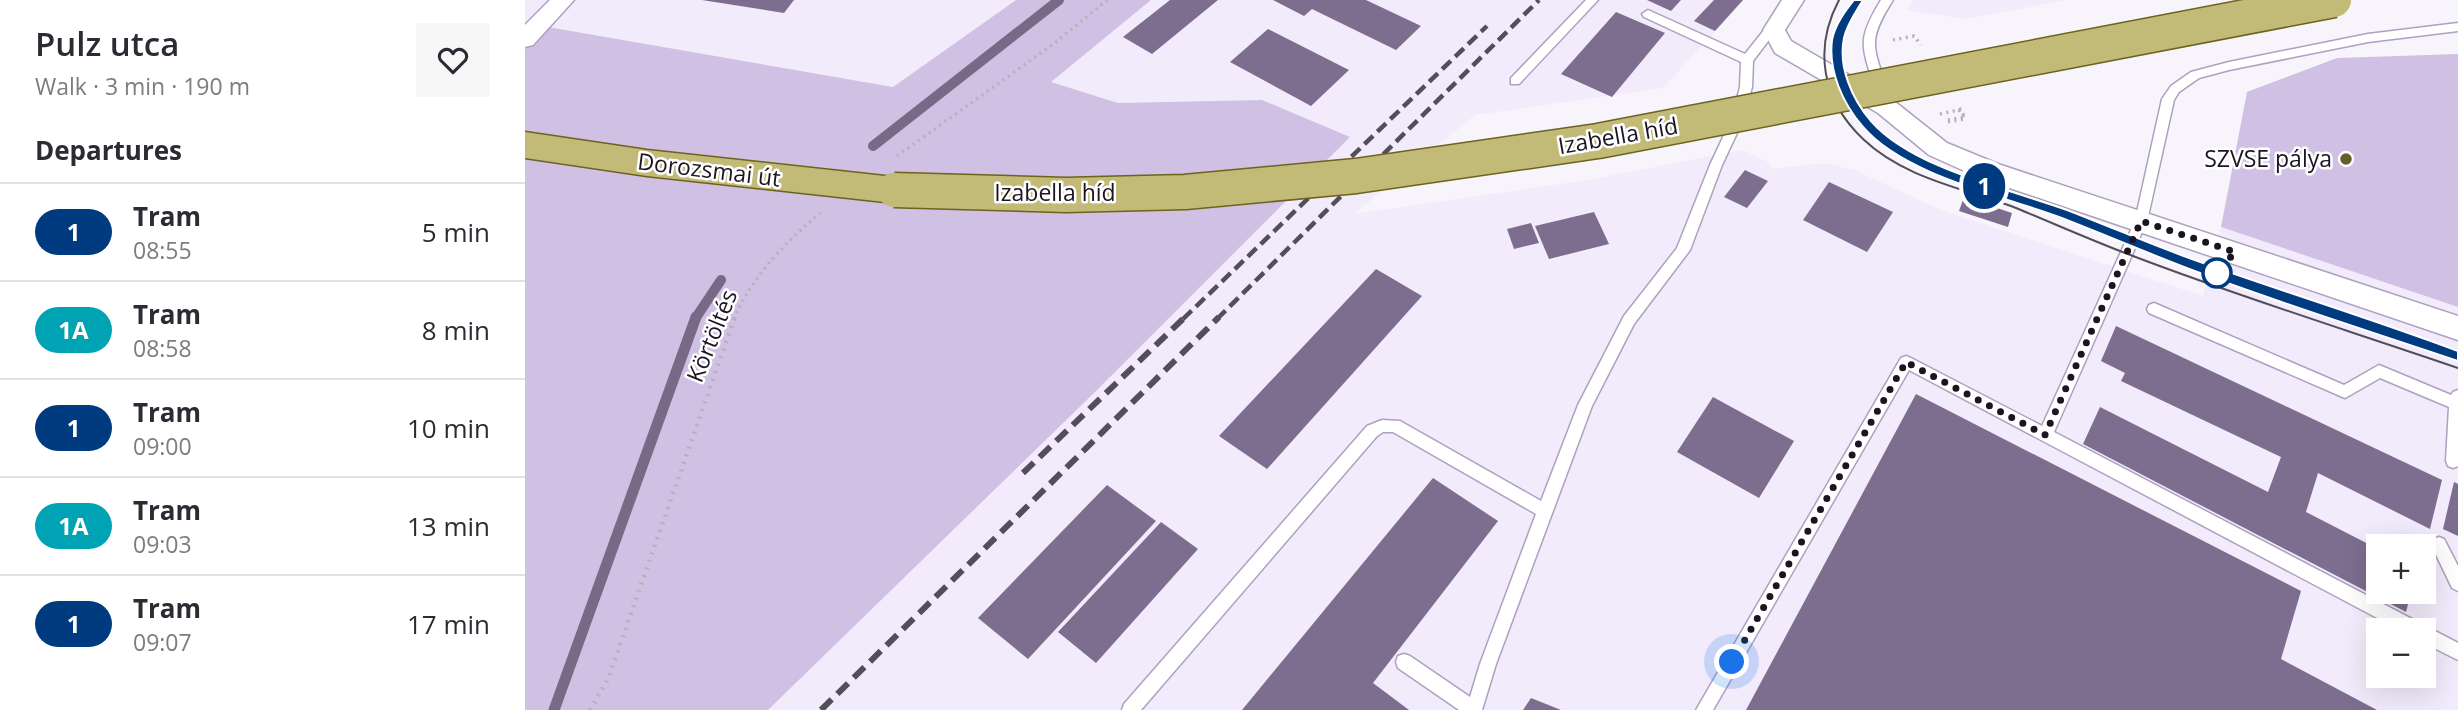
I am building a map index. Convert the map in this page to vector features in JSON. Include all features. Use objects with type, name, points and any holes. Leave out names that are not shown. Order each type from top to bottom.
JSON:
[{"type":"main road","name":"Izabella híd","points":[[894,190],[1066,195],[1185,192],[1356,176],[1598,141],[2334,0]]},
{"type":"main road","name":"Dorozsmai út","points":[[525,145],[647,163],[894,190]]},
{"type":"street","points":[[1793,0],[1776,23],[1775,35],[1783,47],[1886,107],[1925,141],[1952,157],[1989,172],[2458,328]]},
{"type":"street","points":[[525,39],[562,1]]},
{"type":"lane","points":[[1515,81],[1593,0]]},
{"type":"lane","points":[[1886,107],[1866,41],[1868,30],[1887,0]]},
{"type":"lane","points":[[1648,14],[1747,60]]},
{"type":"lane","points":[[1404,662],[1474,710],[1488,664],[1585,405],[1629,320],[1683,250],[1716,165],[1738,118],[1746,88],[1747,60],[1776,23]]},
{"type":"lane","points":[[2045,435],[2141,221],[2168,99],[2184,82],[2195,75],[2229,66],[2368,38],[2458,27]]},
{"type":"lane","points":[[2154,309],[2344,392],[2379,371],[2457,400],[2453,461]]},
{"type":"lane","points":[[1704,710],[1906,362],[2393,618]]},
{"type":"lane","points":[[1130,710],[1372,431],[1382,426],[1395,426],[1545,511]]},
{"type":"lane","points":[[2438,544],[2458,583]]},
{"type":"lane","points":[[2436,640],[2458,652]]},
{"type":"path","name":"Körtöltés","points":[[590,710],[608,679],[735,316],[746,292],[779,249],[855,187],[1056,42],[1107,0]]},
{"type":"path","points":[[1898,47],[1893,40],[1914,36]]},
{"type":"path","points":[[1895,41],[1913,38],[1917,44]]},
{"type":"path","points":[[1944,123],[1965,119],[1959,110],[1938,115],[1942,122],[1954,119],[1965,117]]},
{"type":"shaded area","points":[[525,0],[1016,0],[893,87],[525,23]]},
{"type":"shaded area","points":[[1016,0],[1151,0],[1051,82],[1118,103],[1262,100],[1350,137],[1093,394],[768,710],[525,710],[525,23],[893,87]]},
{"type":"shaded area","points":[[1151,0],[1744,0],[1663,88],[1475,115],[1354,214],[1588,180],[1743,150],[1768,162],[1772,169],[1824,163],[1854,170],[1943,211],[2203,296],[2221,227],[2458,307],[2458,710],[768,710],[1093,394],[1349,138],[1262,100],[1118,103],[1050,82]]},
{"type":"shaded area","points":[[1913,0],[2067,0],[1965,19],[1907,10]]},
{"type":"shaded area","name":"SZVSE pálya","points":[[2458,54],[2458,307],[2221,227],[2247,92],[2337,58]]},
{"type":"building","points":[[702,0],[794,0],[784,13]]},
{"type":"building","points":[[1170,0],[1218,0],[1152,54],[1123,37]]},
{"type":"building","points":[[1273,0],[1366,0],[1421,26],[1396,50],[1312,9],[1304,16]]},
{"type":"building","points":[[1647,0],[1681,0],[1671,11]]},
{"type":"building","points":[[1714,0],[1743,0],[1715,31],[1694,21]]},
{"type":"building","points":[[1616,12],[1665,33],[1612,97],[1561,74]]},
{"type":"building","points":[[1268,29],[1349,70],[1311,106],[1230,62]]},
{"type":"building","points":[[1745,170],[1768,181],[1747,208],[1724,197]]},
{"type":"building","points":[[1829,182],[1893,212],[1867,252],[1803,220]]},
{"type":"building","points":[[1964,197],[2012,213],[2008,227],[1959,211]]},
{"type":"building","points":[[1594,212],[1609,244],[1549,259],[1535,226]]},
{"type":"building","points":[[1531,223],[1539,243],[1514,249],[1507,229]]},
{"type":"building","points":[[1376,269],[1422,296],[1267,469],[1219,436]]},
{"type":"building","points":[[2116,326],[2442,480],[2430,529],[2318,473],[2306,512],[2366,543],[2366,591],[2083,444],[2100,407],[2268,492],[2281,457],[2121,381],[2125,373],[2101,361]]},
{"type":"building","points":[[1916,394],[2301,591],[2281,659],[2377,710],[1746,710]]},
{"type":"building","points":[[1713,397],[1794,441],[1759,498],[1677,452]]},
{"type":"building","points":[[1433,478],[1498,521],[1373,683],[1409,710],[1242,710]]},
{"type":"building","points":[[2454,482],[2458,484],[2458,536],[2443,529]]},
{"type":"building","points":[[1107,485],[1156,521],[1028,659],[978,618]]},
{"type":"building","points":[[1161,522],[1198,549],[1096,663],[1058,632]]},
{"type":"building","points":[[2391,604],[2408,604],[2406,612]]},
{"type":"building","points":[[1531,698],[1561,710],[1523,710]]},
{"type":"waterway","points":[[873,146],[1059,0]]},
{"type":"waterway","points":[[696,318],[721,280]]},
{"type":"waterway","points":[[554,710],[696,318]]},
{"type":"tram line","points":[[1839,0],[1831,18],[1824,55],[1831,91],[1849,124],[1879,153],[1897,164],[2173,271],[2458,368]]},
{"type":"tram line","points":[[1858,0],[1849,17],[1839,49],[1841,80],[1847,95],[1868,125],[1910,158],[1960,180],[2064,214],[2229,279],[2458,355]]},
{"type":"tram line","name":"1","points":[[1858,0],[1845,20],[1838,39],[1837,60],[1844,87],[1868,125],[1889,144],[1917,161],[2062,213],[2199,267],[2458,355]]},
{"type":"railway","points":[[1217,319],[1539,0]]},
{"type":"railway","points":[[1183,319],[1487,26]]},
{"type":"railway","points":[[1023,473],[1185,317]]},
{"type":"railway","points":[[821,710],[1219,317]]},
{"type":"place","name":"SZVSE pálya","points":[[2346,159]]},
{"type":"route","points":[[1732,662],[1906,362],[2045,435],[2141,221],[2235,252],[2217,273]]}]
